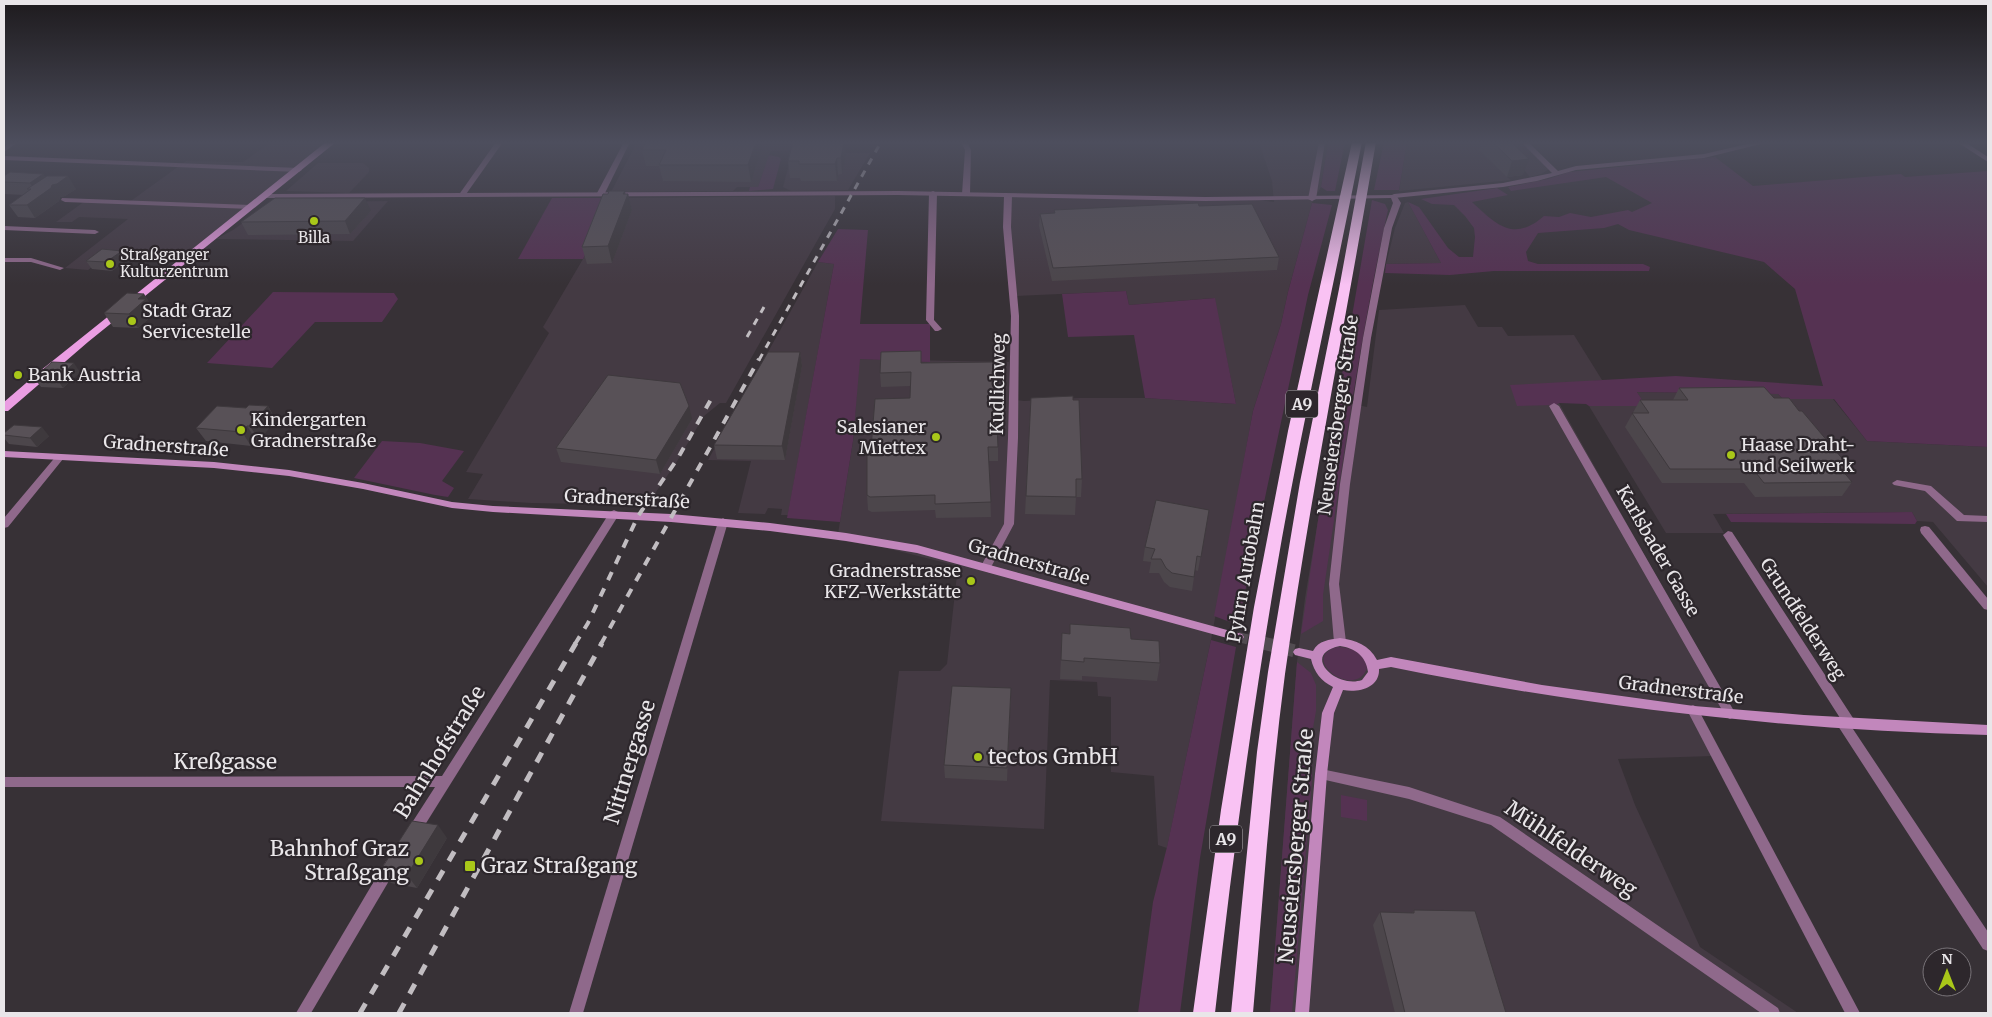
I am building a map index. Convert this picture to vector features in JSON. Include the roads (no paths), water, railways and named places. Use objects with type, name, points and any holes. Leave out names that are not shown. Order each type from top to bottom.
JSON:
[{"type":"highway","name":"Pyhrn Autobahn","points":[[1204,1013],[1214,921],[1263,601],[1287,471],[1348,189]]},
{"type":"highway","name":"A9","points":[[1242,1013],[1266,752],[1277,672],[1308,482],[1364,189]]},
{"type":"main road","points":[[4,407],[154,283],[274,189]]},
{"type":"main road","name":"Gradnerstraße","points":[[4,454],[214,465],[289,473],[452,505],[538,512],[614,514],[723,522],[846,537],[917,548],[1238,637]]},
{"type":"main road","points":[[1340,642],[1360,648],[1368,655],[1374,665],[1373,675],[1366,684],[1354,687],[1339,685],[1326,678],[1320,671],[1316,664],[1316,656],[1319,649],[1326,644],[1340,642]]},
{"type":"main road","points":[[1299,652],[1316,656]]},
{"type":"main road","name":"Gradnerstraße","points":[[1374,665],[1391,662],[1503,684],[1692,710],[1846,722],[1988,730]]},
{"type":"main road","name":"Neuseiersberger Straße","points":[[1302,1013],[1321,774],[1328,713],[1339,685]]},
{"type":"street","points":[[462,196],[467,189]]},
{"type":"street","points":[[600,195],[603,189]]},
{"type":"street","points":[[966,189],[966,194]]},
{"type":"street","points":[[1312,199],[1314,189]]},
{"type":"street","points":[[266,196],[934,193],[1008,196],[1312,199],[1394,196],[1459,189]]},
{"type":"street","points":[[934,193],[930,320],[938,329]]},
{"type":"street","name":"Kudlichweg","points":[[986,566],[1009,524],[1013,438],[1015,316],[1007,227],[1008,196]]},
{"type":"street","name":"Neuseiersberger Straße","points":[[1340,642],[1334,584],[1345,484],[1369,328],[1388,228],[1397,203],[1394,196]]},
{"type":"street","points":[[65,200],[250,208]]},
{"type":"street","points":[[4,228],[95,232]]},
{"type":"street","points":[[4,260],[31,260],[60,268]]},
{"type":"street","name":"Karlsbader Gasse","points":[[1554,406],[1730,714]]},
{"type":"street","points":[[4,524],[60,457]]},
{"type":"street","points":[[1897,482],[1928,488],[1961,518],[1988,519]]},
{"type":"street","name":"Bahnhofstraße","points":[[408,840],[614,514]]},
{"type":"street","name":"Nittnergasse","points":[[576,1013],[723,522]]},
{"type":"street","points":[[1925,530],[1988,606]]},
{"type":"street","name":"Grundfelderweg","points":[[1728,535],[1988,944]]},
{"type":"street","points":[[1692,710],[1853,1013]]},
{"type":"street","name":"Mühlfelderweg","points":[[1321,774],[1409,793],[1495,821],[1773,1013]]},
{"type":"street","name":"Kreßgasse","points":[[4,782],[446,781]]},
{"type":"street","points":[[303,1013],[397,856]]},
{"type":"tunnel","points":[[1238,637],[1268,644]]},
{"type":"tunnel","points":[[1263,643],[1299,652]]},
{"type":"railway","points":[[759,360],[854,189]]},
{"type":"railway","points":[[747,337],[764,307]]},
{"type":"railway","points":[[601,644],[759,359]]},
{"type":"railway","points":[[575,644],[588,623],[638,516],[678,458],[714,394]]},
{"type":"railway","points":[[360,1013],[576,643]]},
{"type":"railway","points":[[399,1013],[602,643]]},
{"type":"place","name":"Billa","points":[[314,221]]},
{"type":"place","name":"Straßganger Kulturzentrum","points":[[110,264]]},
{"type":"place","name":"Stadt Graz Servicestelle","points":[[132,321]]},
{"type":"place","name":"Bank Austria","points":[[18,375]]},
{"type":"place","name":"Kindergarten Gradnerstraße","points":[[241,430]]},
{"type":"place","name":"Salesianer Miettex","points":[[936,437]]},
{"type":"place","name":"Haase Draht- und Seilwerk","points":[[1731,455]]},
{"type":"place","name":"Gradnerstrasse KFZ-Werkstätte","points":[[971,581]]},
{"type":"place","name":"tectos GmbH","points":[[978,757]]},
{"type":"place","name":"Bahnhof Graz Straßgang","points":[[419,861]]},
{"type":"place","name":"Graz Straßgang","points":[[470,866]]}]
